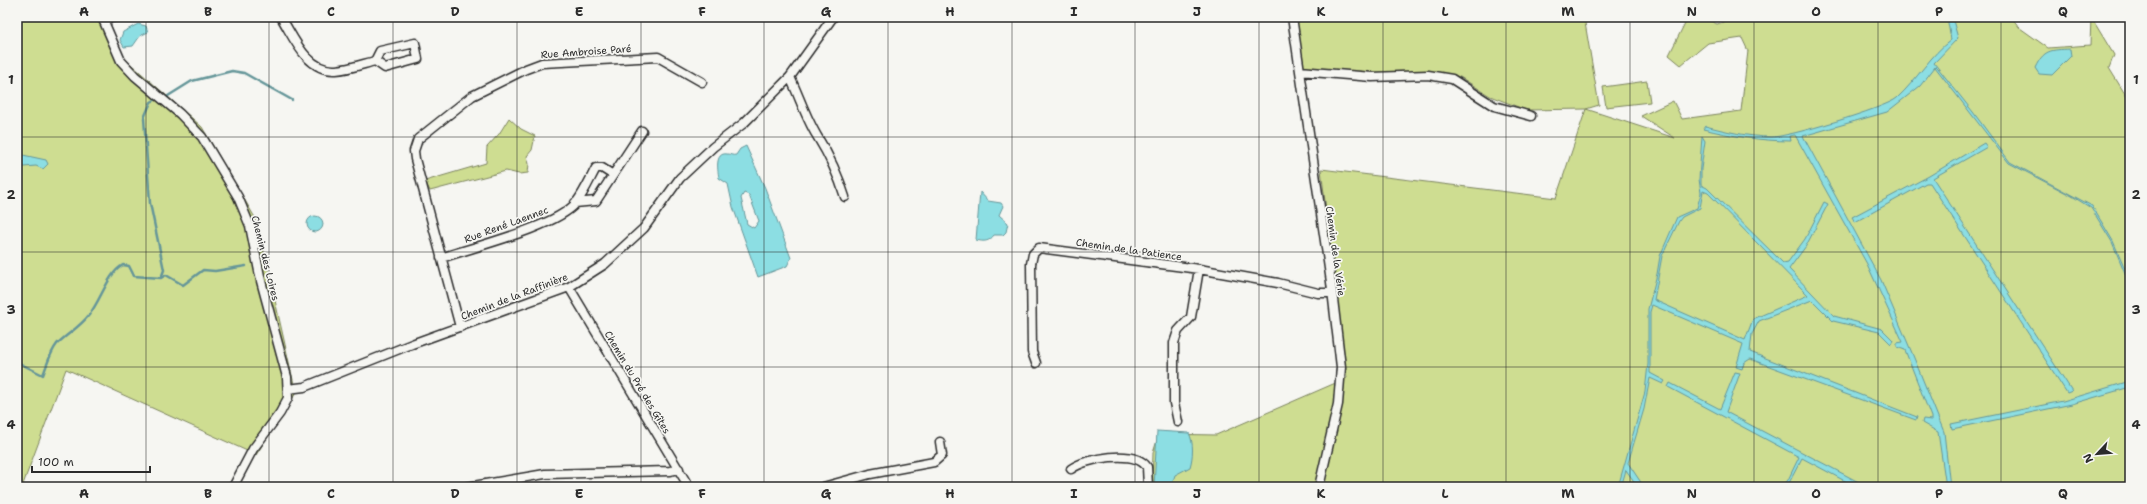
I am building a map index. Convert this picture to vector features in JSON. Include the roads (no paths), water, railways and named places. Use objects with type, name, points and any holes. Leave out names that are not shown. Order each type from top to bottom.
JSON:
[{"type":"street","points":[[102,18],[114,17]]},
{"type":"street","points":[[281,17],[306,57],[318,67],[335,70],[375,61],[385,68],[418,59],[415,43],[380,52],[375,61]]},
{"type":"street","name":"Chemin de la Raffinière","points":[[288,389],[304,387],[569,287],[605,264],[624,249],[644,228],[680,178],[713,147],[744,123],[790,77],[833,17]]},
{"type":"street","name":"Chemin de la Vérie","points":[[1292,17],[1342,367],[1338,404],[1319,487]]},
{"type":"street","name":"Chemin des Loires","points":[[102,18],[121,61],[135,76],[180,114],[202,137],[238,197],[250,226],[261,281],[287,377],[288,398],[280,413],[253,449],[234,487]]},
{"type":"street","name":"Rue Ambroise Paré","points":[[460,327],[414,151],[418,139],[472,96],[526,69],[542,63],[658,57],[702,82]]},
{"type":"street","points":[[1300,71],[1372,78],[1428,75],[1452,79],[1494,106],[1531,116]]},
{"type":"street","points":[[790,77],[817,136],[826,148],[838,175],[845,197]]},
{"type":"street","points":[[575,203],[596,201],[642,131]]},
{"type":"street","name":"Rue René Laennec","points":[[441,258],[538,226],[558,216],[575,203],[596,168],[602,168],[613,175]]},
{"type":"street","name":"Chemin de la Patience","points":[[1036,363],[1032,352],[1031,264],[1033,254],[1039,248],[1199,269],[1271,282],[1318,293],[1332,293]]},
{"type":"street","points":[[1178,422],[1174,403],[1174,343],[1178,331],[1191,317],[1199,269]]},
{"type":"street","name":"Chemin du Pré des Gîtes","points":[[569,287],[689,487]]},
{"type":"street","points":[[824,487],[870,474],[934,462],[942,454],[940,442]]},
{"type":"street","points":[[1071,469],[1083,461],[1093,459],[1128,457],[1138,459],[1147,466],[1148,487]]},
{"type":"street","points":[[467,487],[545,474],[670,471],[679,469]]},
{"type":"water","points":[[1947,17],[1952,17],[1958,38],[1934,63],[2010,162],[2092,206],[2113,241],[2130,280],[2130,285],[2112,242],[2091,208],[2072,196],[2009,163],[1935,67],[1920,86],[1887,112],[1803,136],[1881,280],[1912,353],[1944,432],[1950,487],[1946,487],[1938,432],[1922,423],[1923,419],[1931,420],[1931,417],[1905,350],[1897,347],[1897,343],[1903,342],[1867,264],[1795,135],[1790,136],[1791,141],[1769,140],[1736,136],[1703,129],[1705,126],[1754,136],[1780,136],[1835,122],[1889,103],[1904,91],[1937,53],[1951,40]]},
{"type":"water","points":[[138,24],[146,26],[148,32],[140,36],[133,46],[124,47],[120,40],[123,32]]},
{"type":"water","points":[[2070,49],[2071,56],[2052,75],[2039,74],[2035,68],[2045,54],[2053,50]]},
{"type":"water","points":[[1702,136],[1705,141],[1701,169],[1701,185],[1707,188],[1783,263],[1788,262],[1805,239],[1824,202],[1828,204],[1806,246],[1789,269],[1834,316],[1882,329],[1893,340],[1891,344],[1879,332],[1833,321],[1812,300],[1759,321],[1752,334],[1750,352],[1917,417],[1916,420],[1750,359],[1744,363],[1742,369],[1736,367],[1743,344],[1652,305],[1650,312],[1650,373],[1665,381],[1663,384],[1650,378],[1644,409],[1628,463],[1644,487],[1638,487],[1626,470],[1621,487],[1618,487],[1645,392],[1648,364],[1648,309],[1660,256],[1677,217],[1697,208],[1701,193],[1699,179]],"holes":[[[1703,191],[1708,193],[1808,295],[1753,319],[1745,340],[1654,300],[1662,256],[1679,221],[1682,217],[1700,208]]]},
{"type":"water","points":[[1984,143],[1987,147],[1933,178],[2072,391],[2067,393],[1930,183],[1926,183],[1855,222],[1852,217],[1929,176]]},
{"type":"water","points":[[746,146],[765,188],[791,258],[787,266],[758,277],[733,207],[728,184],[719,178],[718,159],[720,156],[723,154],[736,155],[740,149]],"holes":[[[744,193],[749,195],[759,221],[754,228],[747,224],[741,198]]]},
{"type":"water","points":[[23,155],[46,160],[48,164],[43,169],[36,166],[24,167],[17,162],[17,156]]},
{"type":"water","points":[[980,192],[988,201],[1001,203],[1003,206],[999,215],[1008,223],[1006,232],[1003,235],[994,235],[990,239],[984,241],[976,240]]},
{"type":"water","points":[[315,216],[322,221],[323,224],[318,231],[315,232],[308,227],[307,224],[312,217]]},
{"type":"water","points":[[1735,372],[1740,373],[1726,412],[1868,487],[1856,487],[1802,458],[1788,485],[1782,487],[1788,480],[1799,457],[1668,387],[1670,383],[1720,409]]},
{"type":"water","points":[[2130,381],[2130,387],[2072,404],[1952,429],[1951,424],[2063,401]]},
{"type":"water","points":[[1157,431],[1189,433],[1192,441],[1192,459],[1190,467],[1175,475],[1171,487],[1154,487]]},
{"type":"waterway","points":[[168,96],[192,81],[232,71],[244,73],[292,100]]},
{"type":"waterway","points":[[17,362],[43,375],[57,344],[78,327],[85,319],[93,309],[113,274],[123,265],[129,266],[134,276],[161,278],[164,270],[150,203],[144,118],[151,102],[155,100]]},
{"type":"waterway","points":[[161,278],[166,275],[183,285],[203,270],[215,271],[246,266]]}]
